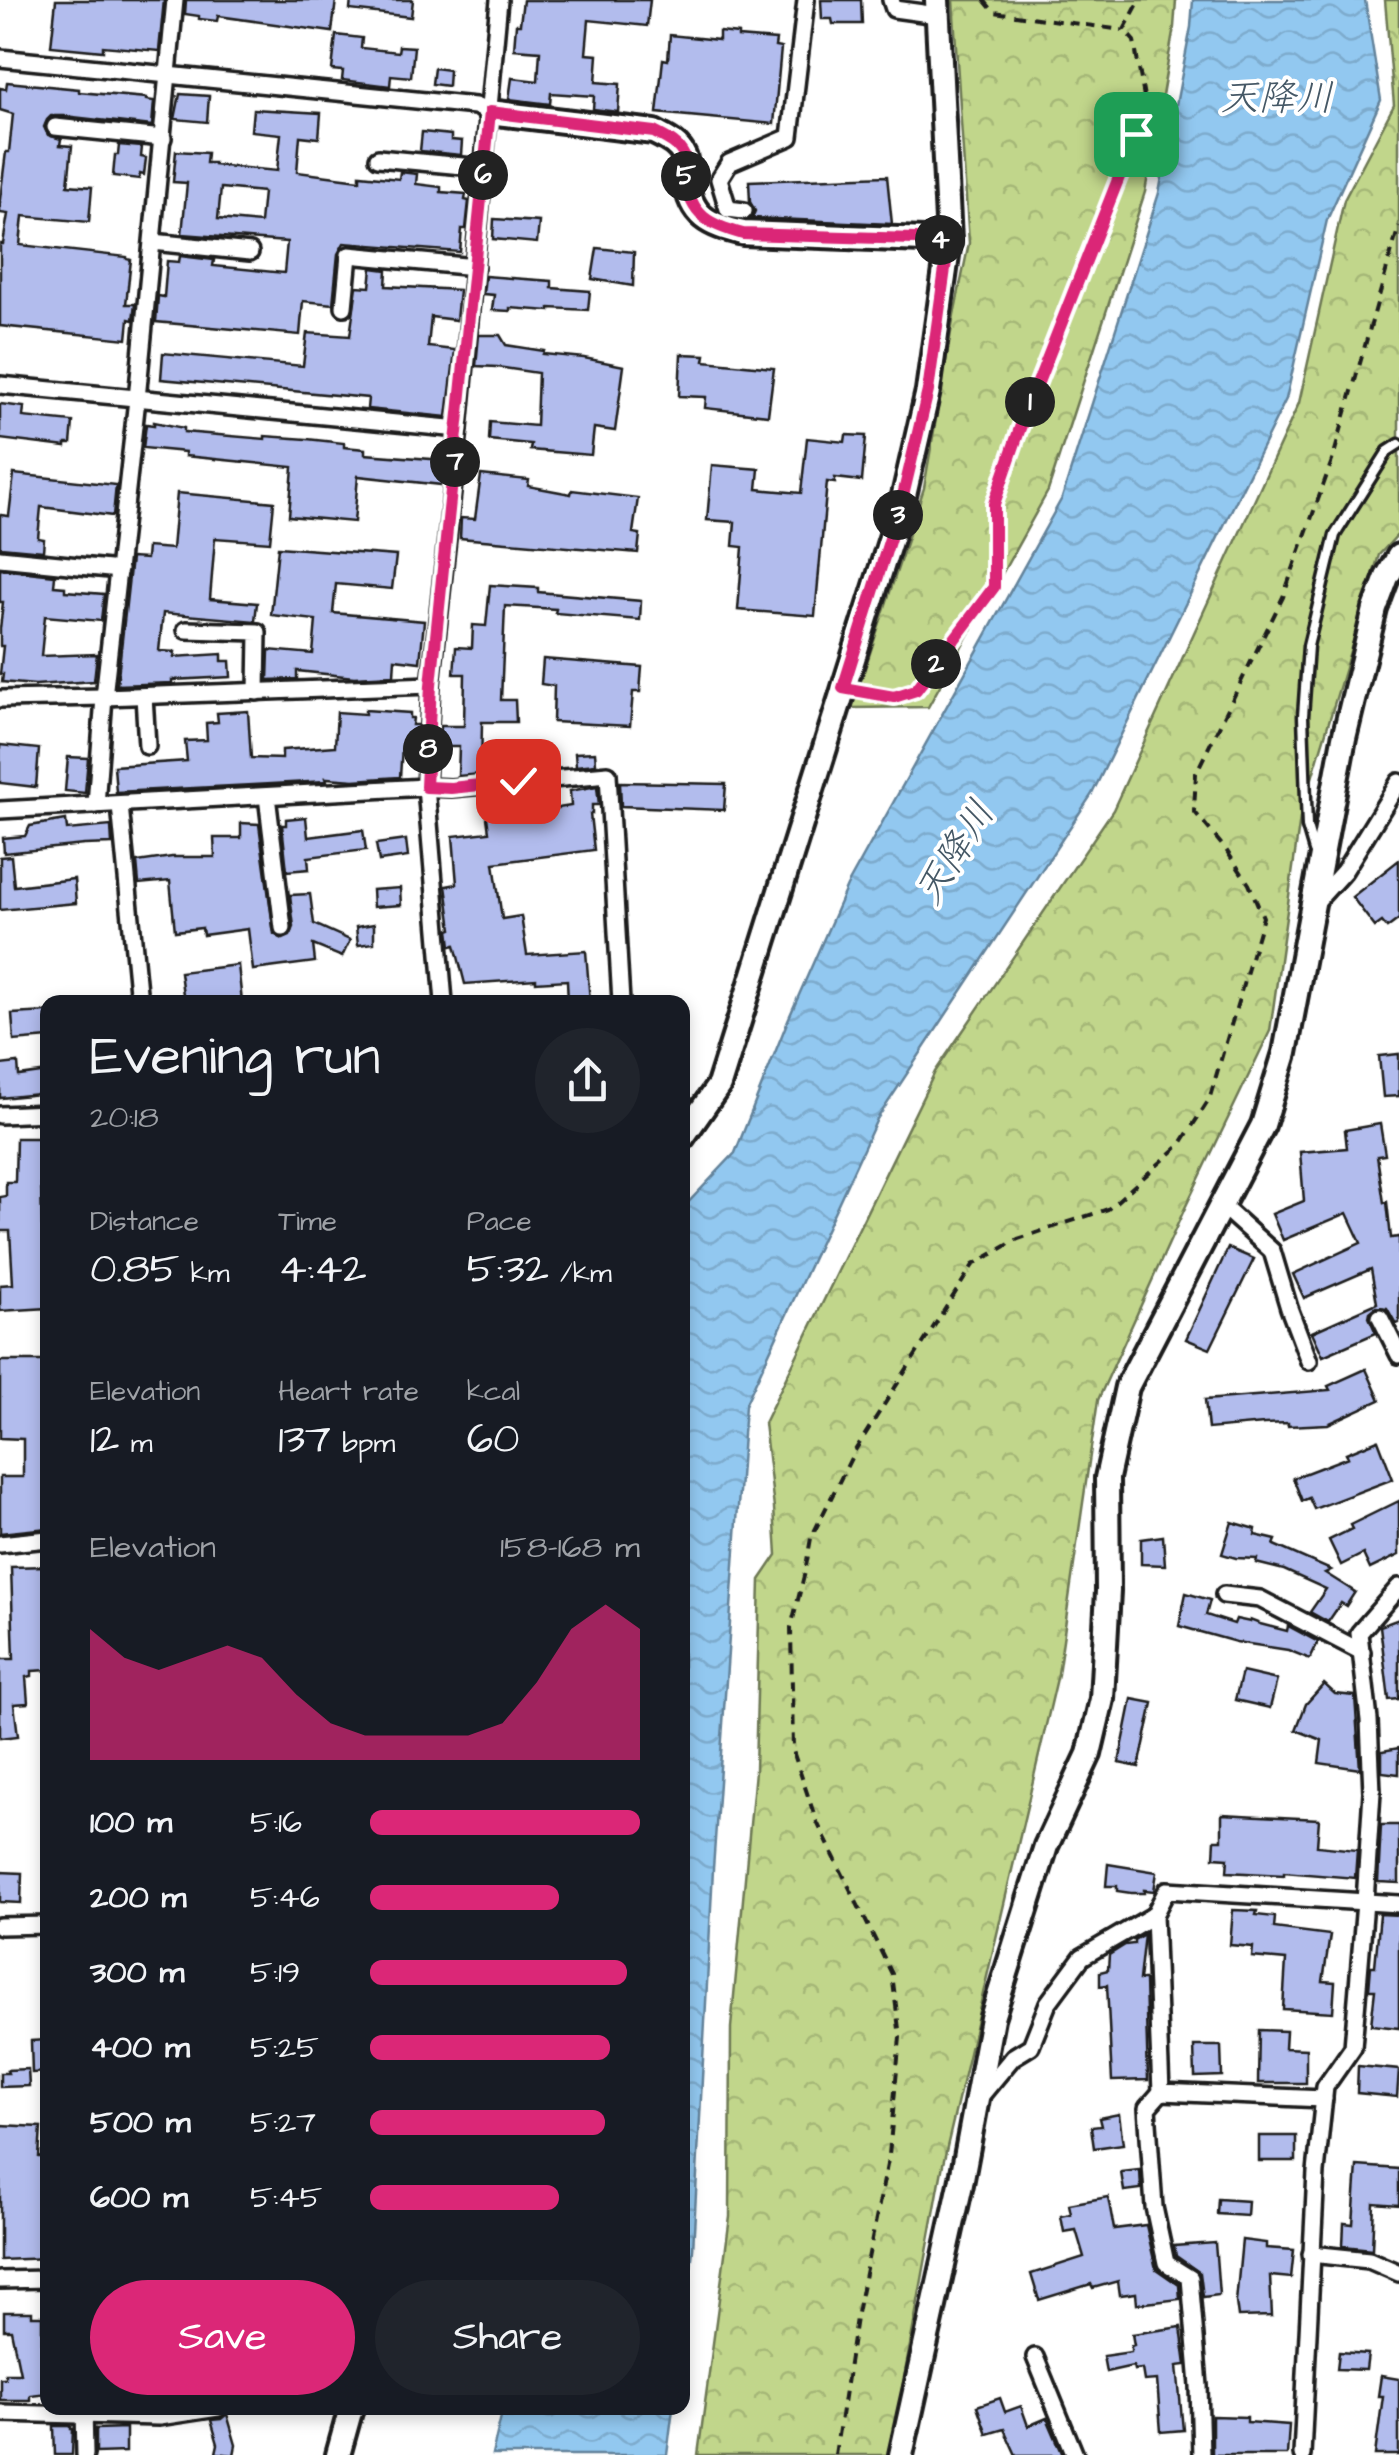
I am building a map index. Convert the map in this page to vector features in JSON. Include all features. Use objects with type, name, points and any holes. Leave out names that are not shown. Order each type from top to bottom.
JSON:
[{"type":"street","points":[[96,805],[175,0]]},
{"type":"street","points":[[443,995],[426,787],[431,685],[499,0]]},
{"type":"street","points":[[744,211],[728,209],[719,179],[730,163],[790,137],[806,0]]},
{"type":"street","points":[[690,1126],[719,1084],[902,500],[928,391],[949,240],[937,7],[894,9],[891,0]]},
{"type":"street","points":[[0,58],[475,106],[490,112],[654,132],[674,143],[686,158],[692,204],[715,227],[743,234],[949,240]]},
{"type":"street","points":[[55,127],[163,138]]},
{"type":"street","points":[[378,158],[484,168]]},
{"type":"street","points":[[153,242],[250,252]]},
{"type":"street","points":[[344,307],[349,255],[475,266]]},
{"type":"street","points":[[0,385],[459,428]]},
{"type":"street","points":[[901,2455],[961,2184],[992,2018],[1046,1846],[1088,1754],[1102,1699],[1108,1591],[1108,1478],[1127,1387],[1263,1125],[1286,1053],[1344,738],[1367,643],[1387,577],[1399,556]]},
{"type":"street","points":[[0,558],[120,570]]},
{"type":"street","points":[[186,630],[258,632],[257,692]]},
{"type":"street","points":[[0,699],[431,685]]},
{"type":"street","points":[[144,696],[147,746]]},
{"type":"street","points":[[0,810],[473,787],[608,774],[620,995]]},
{"type":"street","points":[[1314,904],[1344,871],[1399,782]]},
{"type":"street","points":[[267,796],[283,928]]},
{"type":"street","points":[[120,804],[138,995]]},
{"type":"street","points":[[0,1115],[40,1113]]},
{"type":"street","points":[[1222,1206],[1272,1251],[1288,1308],[1310,1361]]},
{"type":"street","points":[[1380,1317],[1399,1355]]},
{"type":"street","points":[[0,1544],[40,1541]]},
{"type":"street","points":[[1302,2455],[1316,2172],[1324,2099],[1326,2087],[1353,2047],[1365,1902],[1372,1792],[1359,1633],[1399,1587]]},
{"type":"street","points":[[1224,1595],[1260,1600],[1362,1652]]},
{"type":"street","points":[[1201,2455],[1190,2278],[1166,2263],[1154,2207],[1147,2108],[1160,2092],[1154,1915],[1167,1890],[1399,1904]]},
{"type":"street","points":[[976,2102],[1013,2057],[1031,2046],[1048,2003],[1082,1956],[1154,1915]]},
{"type":"street","points":[[0,1926],[40,1925]]},
{"type":"street","points":[[1160,2092],[1324,2099]]},
{"type":"street","points":[[1312,2254],[1369,2260],[1399,2273]]},
{"type":"street","points":[[0,2280],[40,2278]]},
{"type":"street","points":[[1034,2358],[1075,2455]]},
{"type":"street","points":[[0,2413],[40,2413]]},
{"type":"street","points":[[84,2415],[85,2455]]},
{"type":"street","points":[[128,2415],[171,2415]]},
{"type":"street","points":[[338,2455],[348,2415]]},
{"type":"lane","points":[[1320,870],[1307,826],[1303,716],[1308,646],[1335,535],[1388,451],[1399,444]]},
{"type":"path","points":[[843,688],[894,697],[916,690],[994,587],[994,504],[1136,134],[1144,97],[1134,41],[1124,30],[994,12],[984,0]]},
{"type":"path","points":[[1124,30],[1140,0]]},
{"type":"path","points":[[835,2455],[856,2318],[889,2155],[900,2037],[892,1974],[816,1820],[793,1751],[791,1628],[811,1538],[854,1452],[973,1264],[1018,1239],[1108,1209],[1180,1145],[1209,1100],[1262,917],[1248,884],[1194,811],[1196,773],[1284,596],[1333,458],[1399,226]]},
{"type":"green space","points":[[953,0],[1176,0],[1145,192],[1048,491],[928,707],[852,708],[924,488],[969,243]]},
{"type":"green space","points":[[1385,0],[1399,0],[1399,533],[1379,555],[1300,818],[1270,1031],[1098,1400],[1058,1674],[943,2164],[890,2455],[698,2455],[730,2217],[731,2028],[755,1771],[760,1580],[777,1555],[764,1423],[935,1072],[1113,810],[1299,403],[1344,200],[1394,105]]},
{"type":"water","name":"天降川","points":[[1193,0],[1365,0],[1381,100],[1327,220],[1286,399],[1092,794],[877,1119],[745,1405],[690,2275],[690,1201],[735,1153],[847,886],[1062,498],[1159,193]]},
{"type":"water","points":[[501,2415],[672,2415],[667,2455],[492,2455]]},
{"type":"building","points":[[56,0],[164,0],[159,51],[51,46]]},
{"type":"building","points":[[186,0],[336,0],[332,32],[218,16],[217,21],[199,19],[185,14]]},
{"type":"building","points":[[351,0],[413,0],[411,17],[350,10]]},
{"type":"building","points":[[523,0],[650,0],[647,26],[589,20],[586,54],[598,55],[596,82],[620,84],[618,112],[593,109],[594,96],[551,93],[550,104],[509,99],[512,78],[538,81],[540,51],[514,49]]},
{"type":"building","points":[[821,0],[861,0],[862,24],[833,24],[832,19],[822,19]]},
{"type":"building","points":[[719,32],[776,40],[775,47],[781,48],[774,124],[657,113],[670,35],[719,40]]},
{"type":"building","points":[[336,35],[362,38],[361,48],[398,52],[399,46],[414,47],[411,77],[391,75],[390,86],[342,80],[343,71],[332,70]]},
{"type":"building","points":[[434,68],[449,70],[448,86],[432,84]]},
{"type":"building","points":[[7,82],[154,101],[152,126],[51,116],[44,127],[48,135],[61,139],[60,145],[72,146],[68,185],[92,187],[89,222],[23,216],[20,245],[131,260],[126,304],[135,304],[127,339],[0,326],[0,244],[8,214],[0,213],[0,199],[13,114],[0,110],[0,88],[6,89]]},
{"type":"building","points":[[180,94],[209,96],[207,122],[175,119]]},
{"type":"building","points":[[253,109],[321,113],[319,138],[300,136],[297,172],[360,180],[360,175],[399,179],[400,172],[417,174],[416,184],[466,194],[465,200],[469,201],[460,252],[344,243],[338,254],[333,304],[303,301],[300,335],[156,322],[158,296],[164,297],[167,261],[179,262],[180,256],[214,260],[213,266],[284,273],[287,242],[182,234],[187,183],[173,182],[176,151],[207,153],[206,163],[214,165],[277,171],[281,134],[251,131]],"holes":[[[221,188],[263,192],[260,223],[218,219]]]},
{"type":"building","points":[[422,132],[451,135],[451,140],[462,141],[461,155],[420,151]]},
{"type":"building","points":[[119,145],[142,147],[141,157],[146,158],[144,175],[140,174],[139,179],[113,176]]},
{"type":"building","points":[[887,176],[892,224],[752,218],[755,211],[750,202],[749,181]]},
{"type":"building","points":[[494,219],[539,222],[537,243],[493,239]]},
{"type":"building","points":[[597,248],[634,252],[633,286],[592,279]]},
{"type":"building","points":[[372,268],[387,270],[386,286],[459,290],[456,320],[431,317],[428,347],[455,350],[447,417],[367,409],[368,398],[161,379],[163,353],[303,366],[307,333],[350,336],[357,286],[370,287]]},
{"type":"building","points":[[485,276],[552,281],[552,288],[590,291],[588,310],[492,310],[494,295],[483,294]]},
{"type":"building","points":[[479,335],[500,335],[506,345],[544,351],[543,354],[624,366],[615,431],[594,428],[591,455],[530,450],[531,444],[489,440],[490,422],[536,426],[538,373],[476,366]]},
{"type":"building","points":[[681,354],[705,355],[704,361],[774,368],[768,415],[705,408],[706,397],[679,396]]},
{"type":"building","points":[[0,404],[24,407],[23,417],[73,422],[71,444],[66,447],[0,439]]},
{"type":"building","points":[[146,424],[184,428],[184,432],[307,439],[344,443],[344,447],[365,449],[365,454],[444,460],[442,485],[358,476],[354,522],[289,516],[293,467],[143,448]]},
{"type":"building","points":[[846,435],[866,436],[862,481],[835,478],[835,483],[827,482],[815,616],[738,610],[743,547],[733,546],[735,522],[707,520],[712,465],[759,469],[757,489],[801,493],[807,438],[845,442]]},
{"type":"building","points":[[14,474],[116,485],[113,516],[41,507],[38,538],[44,539],[43,551],[0,547],[0,515],[9,516]]},
{"type":"building","points":[[481,475],[529,480],[528,486],[571,494],[572,490],[638,498],[633,533],[640,534],[638,553],[460,538],[461,518],[475,519]]},
{"type":"building","points":[[177,493],[274,502],[270,542],[215,538],[210,599],[257,603],[255,621],[163,613],[159,651],[175,652],[174,657],[222,654],[222,661],[230,661],[231,677],[117,685],[131,558],[146,559],[147,547],[172,549]]},
{"type":"building","points":[[278,547],[396,556],[392,589],[336,584],[333,613],[424,621],[420,662],[395,659],[394,675],[354,677],[297,671],[297,679],[268,680],[269,650],[313,654],[316,620],[271,615]]},
{"type":"building","points":[[0,569],[55,575],[54,586],[65,587],[65,591],[104,594],[101,621],[45,616],[41,656],[97,654],[94,681],[35,685],[2,682]]},
{"type":"building","points":[[490,585],[641,601],[640,620],[505,606],[501,700],[515,700],[516,722],[482,722],[481,774],[458,776],[459,747],[439,747],[440,726],[464,726],[465,674],[454,674],[456,647],[472,648],[473,625],[486,626]]},
{"type":"building","points":[[543,659],[642,667],[640,692],[633,692],[630,726],[553,722],[554,686],[541,684]]},
{"type":"building","points":[[365,710],[410,713],[412,725],[418,725],[417,747],[402,746],[400,777],[116,792],[114,766],[187,761],[185,741],[207,740],[206,723],[218,722],[217,713],[248,711],[251,758],[282,759],[282,750],[335,746],[337,712],[365,714]]},
{"type":"building","points":[[0,745],[39,749],[36,787],[0,783]]},
{"type":"building","points":[[595,752],[596,764],[576,766],[575,753]]},
{"type":"building","points":[[68,757],[88,758],[85,793],[65,791]]},
{"type":"building","points":[[620,782],[726,784],[724,810],[621,806]]},
{"type":"building","points":[[597,786],[599,805],[592,805],[590,814],[594,850],[494,863],[502,919],[521,916],[527,955],[586,951],[589,995],[568,995],[567,980],[465,984],[449,930],[452,929],[446,886],[457,884],[453,836],[489,832],[486,810],[513,806],[514,815],[571,806],[570,791]]},
{"type":"building","points":[[306,817],[308,837],[363,830],[366,850],[308,857],[309,869],[287,871],[282,825],[286,825],[286,819]]},
{"type":"building","points":[[66,820],[67,830],[111,826],[112,844],[4,853],[3,838],[25,836],[30,826]]},
{"type":"building","points":[[241,823],[259,824],[274,934],[283,939],[290,936],[294,927],[290,895],[310,894],[314,924],[350,940],[342,957],[313,945],[315,962],[253,970],[248,929],[203,935],[202,928],[175,931],[170,881],[139,884],[137,862],[215,857],[214,838],[241,838]]},
{"type":"building","points":[[406,840],[408,857],[379,861],[376,844]]},
{"type":"building","points":[[11,856],[14,886],[74,879],[76,903],[0,910],[0,857]]},
{"type":"building","points":[[1399,860],[1399,919],[1387,928],[1382,922],[1375,927],[1352,897]]},
{"type":"building","points":[[400,888],[401,905],[373,907],[372,890]]},
{"type":"building","points":[[374,924],[374,943],[358,945],[356,927]]},
{"type":"building","points":[[238,965],[241,995],[183,995],[180,972]]},
{"type":"building","points":[[40,1012],[40,1039],[14,1041],[12,1014]]},
{"type":"building","points":[[1399,1054],[1399,1096],[1383,1097],[1379,1056]]},
{"type":"building","points":[[18,1063],[19,1076],[40,1073],[40,1094],[0,1098],[0,1065]]},
{"type":"building","points":[[1380,1124],[1385,1155],[1377,1156],[1384,1203],[1387,1202],[1391,1238],[1399,1237],[1399,1323],[1387,1308],[1376,1307],[1369,1317],[1376,1333],[1323,1356],[1312,1332],[1377,1303],[1371,1269],[1304,1298],[1293,1274],[1361,1243],[1347,1213],[1283,1240],[1272,1214],[1304,1201],[1300,1152],[1347,1148],[1345,1130]]},
{"type":"building","points":[[16,1138],[40,1138],[40,1308],[0,1311],[0,1285],[13,1284],[10,1231],[0,1231],[0,1197],[6,1196],[6,1182],[15,1182]]},
{"type":"building","points":[[1228,1248],[1254,1259],[1210,1349],[1186,1339]]},
{"type":"building","points":[[0,1361],[40,1361],[40,1529],[0,1533],[0,1477],[23,1477],[23,1439],[0,1438]]},
{"type":"building","points":[[1366,1369],[1380,1400],[1328,1424],[1208,1429],[1205,1400],[1330,1390],[1328,1386]]},
{"type":"building","points":[[1378,1440],[1393,1479],[1314,1509],[1309,1498],[1302,1501],[1293,1478],[1348,1457],[1346,1453]]},
{"type":"building","points":[[1399,1501],[1399,1555],[1370,1569],[1363,1554],[1341,1565],[1329,1540]]},
{"type":"building","points":[[1232,1522],[1256,1529],[1255,1535],[1276,1540],[1274,1545],[1331,1570],[1325,1573],[1355,1592],[1346,1606],[1341,1603],[1328,1622],[1310,1612],[1326,1589],[1284,1570],[1256,1563],[1257,1559],[1222,1554]]},
{"type":"building","points":[[1163,1536],[1165,1565],[1141,1564],[1141,1539]]},
{"type":"building","points":[[40,1566],[40,1670],[26,1677],[28,1703],[14,1704],[18,1736],[0,1738],[0,1659],[14,1659],[11,1567]]},
{"type":"building","points":[[1186,1593],[1210,1600],[1206,1615],[1234,1624],[1236,1619],[1287,1631],[1288,1626],[1318,1642],[1310,1659],[1288,1650],[1236,1642],[1179,1626]]},
{"type":"building","points":[[1399,1619],[1399,1699],[1389,1700],[1380,1626]]},
{"type":"building","points":[[1242,1672],[1277,1680],[1270,1708],[1235,1700]]},
{"type":"building","points":[[1324,1684],[1335,1694],[1355,1696],[1360,1769],[1319,1763],[1322,1740],[1296,1730],[1306,1704]]},
{"type":"building","points":[[1132,1699],[1153,1703],[1139,1767],[1119,1763]]},
{"type":"building","points":[[1399,1748],[1399,1774],[1382,1772],[1382,1751]]},
{"type":"building","points":[[1222,1814],[1319,1819],[1317,1846],[1357,1850],[1355,1878],[1227,1872],[1228,1858],[1214,1857],[1215,1840],[1222,1840]]},
{"type":"building","points":[[1381,1825],[1399,1825],[1399,1883],[1378,1882]]},
{"type":"building","points":[[1108,1864],[1157,1872],[1154,1891],[1131,1893],[1106,1886]]},
{"type":"building","points":[[0,1872],[22,1873],[21,1903],[0,1902]]},
{"type":"building","points":[[1233,1910],[1275,1917],[1274,1928],[1330,1935],[1323,1981],[1335,1982],[1333,2012],[1283,2009],[1286,1960],[1252,1957],[1253,1947],[1230,1945]]},
{"type":"building","points":[[1380,1914],[1399,1915],[1399,2028],[1371,2025],[1375,1990],[1369,1990]]},
{"type":"building","points":[[1144,1934],[1139,1980],[1145,1980],[1148,2080],[1112,2081],[1107,1985],[1100,1986],[1100,1972],[1108,1970],[1109,1955],[1134,1944]]},
{"type":"building","points":[[1259,2030],[1286,2031],[1285,2048],[1306,2049],[1306,2083],[1258,2083]]},
{"type":"building","points":[[40,2040],[40,2072],[32,2073],[31,2041]]},
{"type":"building","points":[[1194,2046],[1221,2046],[1222,2076],[1195,2077]]},
{"type":"building","points":[[1358,2066],[1399,2070],[1397,2097],[1357,2093]]},
{"type":"building","points":[[28,2069],[29,2086],[0,2087],[0,2073]]},
{"type":"building","points":[[1119,2114],[1123,2144],[1094,2148],[1091,2127],[1101,2126],[1099,2118]]},
{"type":"building","points":[[0,2125],[40,2127],[40,2258],[0,2260]]},
{"type":"building","points":[[1259,2136],[1296,2136],[1296,2161],[1259,2161]]},
{"type":"building","points":[[1357,2166],[1399,2169],[1399,2205],[1374,2203],[1372,2249],[1343,2246],[1344,2223],[1353,2224]]},
{"type":"building","points":[[1140,2170],[1141,2189],[1124,2191],[1121,2172]]},
{"type":"building","points":[[1108,2197],[1114,2229],[1146,2225],[1156,2269],[1179,2285],[1180,2299],[1137,2304],[1136,2293],[1120,2295],[1118,2281],[1093,2288],[1091,2284],[1039,2300],[1031,2274],[1084,2257],[1076,2230],[1064,2232],[1061,2216],[1071,2214],[1069,2204]]},
{"type":"building","points":[[1218,2199],[1248,2201],[1247,2216],[1217,2214]]},
{"type":"building","points":[[1242,2240],[1266,2243],[1266,2248],[1294,2250],[1291,2278],[1270,2276],[1272,2316],[1238,2317]]},
{"type":"building","points":[[1215,2243],[1219,2295],[1203,2297],[1200,2273],[1176,2256],[1174,2246]]},
{"type":"building","points":[[4,2312],[32,2312],[32,2316],[40,2316],[40,2394],[30,2395],[30,2400],[0,2400],[0,2378],[5,2378],[5,2373],[20,2373],[11,2330],[4,2330]]},
{"type":"building","points":[[1181,2327],[1186,2365],[1177,2366],[1183,2430],[1161,2432],[1157,2380],[1144,2381],[1142,2369],[1134,2370],[1133,2366],[1106,2372],[1103,2356],[1131,2352],[1132,2334]]},
{"type":"building","points":[[1339,2352],[1368,2354],[1366,2370],[1337,2369]]},
{"type":"building","points":[[1381,2376],[1399,2379],[1399,2455],[1375,2455],[1383,2396],[1378,2396]]},
{"type":"building","points":[[1000,2398],[1005,2412],[1021,2406],[1028,2426],[1047,2418],[1063,2455],[1016,2455],[1004,2429],[987,2434],[977,2406]]},
{"type":"building","points":[[227,2415],[236,2445],[234,2455],[216,2453],[218,2444],[211,2420]]},
{"type":"building","points":[[1212,2416],[1247,2417],[1247,2422],[1289,2425],[1287,2455],[1212,2455]]},
{"type":"building","points":[[54,2426],[73,2429],[72,2455],[55,2455]]},
{"type":"building","points":[[126,2428],[126,2452],[96,2453],[96,2429]]},
{"type":"route","points":[[518,781],[473,787],[426,787],[431,685],[490,112],[654,132],[674,143],[686,158],[692,204],[715,227],[743,234],[949,240],[928,391],[902,500],[843,688],[894,697],[916,690],[994,587],[994,504],[1136,134]]}]
